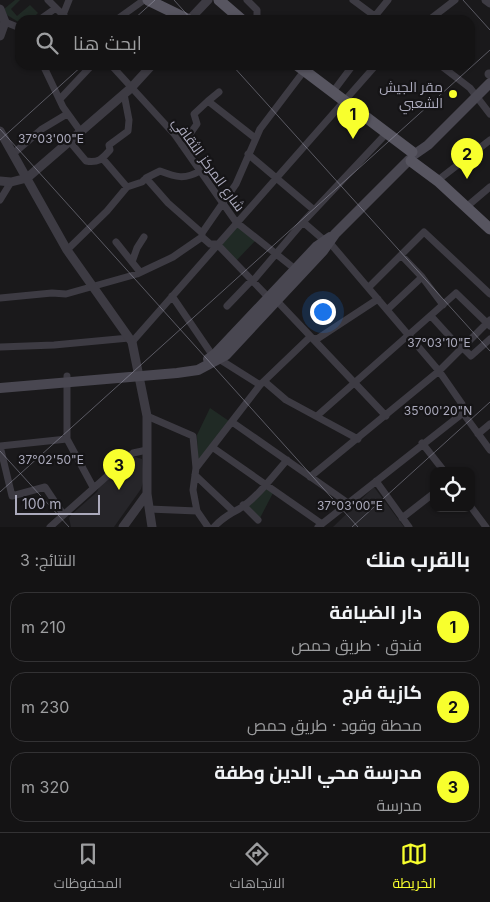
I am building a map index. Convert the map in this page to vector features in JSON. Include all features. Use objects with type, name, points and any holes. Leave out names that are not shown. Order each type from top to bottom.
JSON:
[{"type":"main road","points":[[148,0],[179,15]]},
{"type":"main road","points":[[219,0],[236,15]]},
{"type":"main road","points":[[303,70],[412,156],[490,229]]},
{"type":"main road","points":[[0,382],[138,374],[195,364],[216,358],[412,156],[471,103],[489,78]]},
{"type":"main road","points":[[339,99],[383,137],[442,177],[490,220]]},
{"type":"main road","points":[[272,299],[317,246],[330,239]]},
{"type":"main road","points":[[0,388],[67,378]]},
{"type":"street","points":[[48,0],[63,15]]},
{"type":"street","points":[[65,15],[69,0]]},
{"type":"street","points":[[123,15],[144,0]]},
{"type":"street","points":[[194,15],[208,0]]},
{"type":"street","points":[[246,0],[257,10],[257,15]]},
{"type":"street","points":[[354,0],[373,15]]},
{"type":"street","points":[[379,15],[388,0]]},
{"type":"street","points":[[436,15],[455,0]]},
{"type":"street","points":[[486,0],[490,3]]},
{"type":"street","points":[[46,15],[56,8]]},
{"type":"street","points":[[0,9],[5,22],[0,36]]},
{"type":"street","points":[[5,22],[15,26]]},
{"type":"street","points":[[46,70],[67,114],[81,132]]},
{"type":"street","points":[[60,99],[87,70]]},
{"type":"street","name":"شارع المركز الثقافي","points":[[115,70],[128,91],[182,145],[224,202],[236,222],[296,269]]},
{"type":"street","points":[[0,181],[10,182],[28,178],[128,91],[147,70]]},
{"type":"street","points":[[0,298],[52,293],[66,294],[93,287],[140,272],[173,257],[202,235],[236,184],[260,129],[300,70]]},
{"type":"street","points":[[339,99],[351,70]]},
{"type":"street","points":[[0,347],[130,340],[172,296],[277,177],[339,99],[371,70]]},
{"type":"street","points":[[447,70],[461,80],[476,95],[490,114]]},
{"type":"street","points":[[70,142],[86,161],[98,162],[103,159],[110,150],[109,145],[128,131],[128,91]]},
{"type":"street","points":[[182,145],[197,124],[194,114],[219,92]]},
{"type":"street","points":[[208,101],[255,138]]},
{"type":"street","points":[[14,153],[42,129],[67,114]]},
{"type":"street","points":[[0,131],[67,250],[130,340],[147,416],[147,494],[152,527]]},
{"type":"street","points":[[227,306],[252,282],[303,222],[383,137]]},
{"type":"street","points":[[442,177],[490,140]]},
{"type":"street","points":[[248,154],[314,210]]},
{"type":"street","points":[[103,159],[127,187]]},
{"type":"street","points":[[67,250],[107,211],[127,187],[142,182],[146,178],[160,172],[180,178],[189,177],[200,171]]},
{"type":"street","points":[[146,178],[168,203],[210,244],[217,244],[252,282],[272,299],[386,416]]},
{"type":"street","points":[[0,200],[10,182]]},
{"type":"street","points":[[471,203],[490,187]]},
{"type":"street","points":[[303,222],[330,239],[439,371],[462,404],[463,413],[490,450]]},
{"type":"street","points":[[369,287],[424,232],[490,294]]},
{"type":"street","points":[[132,262],[136,248],[144,236]]},
{"type":"street","points":[[116,242],[140,272]]},
{"type":"street","points":[[402,256],[422,277],[443,305]]},
{"type":"street","points":[[388,309],[422,277]]},
{"type":"street","points":[[310,477],[439,371],[489,323],[456,293],[410,336],[318,415]]},
{"type":"street","points":[[172,296],[216,358],[263,384],[286,400],[318,415],[358,439]]},
{"type":"street","points":[[310,337],[317,339],[378,298]]},
{"type":"street","points":[[431,316],[471,356],[490,339]]},
{"type":"street","points":[[196,472],[212,447],[263,384],[310,337]]},
{"type":"street","points":[[67,378],[67,438],[93,487]]},
{"type":"street","points":[[212,447],[320,526],[422,443],[463,413]]},
{"type":"street","points":[[147,416],[193,436],[196,472],[194,490],[197,511],[208,527]]},
{"type":"street","points":[[232,422],[348,503]]},
{"type":"street","points":[[478,434],[490,424]]},
{"type":"street","points":[[63,514],[45,487],[12,496],[0,446],[67,438]]},
{"type":"street","points":[[422,443],[441,467]]},
{"type":"street","points":[[50,527],[133,453],[147,450]]},
{"type":"street","points":[[214,527],[243,505],[287,460]]},
{"type":"street","points":[[196,472],[233,511]]},
{"type":"street","points":[[376,481],[410,527]]},
{"type":"street","points":[[123,527],[147,494]]},
{"type":"street","points":[[402,518],[430,496]]},
{"type":"street","points":[[243,505],[258,520]]},
{"type":"street","points":[[149,509],[197,511]]},
{"type":"street","points":[[475,512],[486,527]]},
{"type":"shaded area","points":[[15,0],[20,0],[11,9],[16,15],[15,20],[7,15],[4,9]]},
{"type":"shaded area","points":[[30,5],[38,13],[36,15],[18,15]]},
{"type":"shaded area","points":[[237,223],[256,240],[236,261],[218,244]]},
{"type":"shaded area","points":[[210,408],[229,421],[198,462],[197,435]]},
{"type":"shaded area","points":[[132,456],[142,459],[144,479],[141,489],[114,527],[71,527],[69,518],[72,514],[97,492],[100,485]]},
{"type":"shaded area","points":[[374,487],[404,527],[333,527]]},
{"type":"shaded area","points":[[265,488],[273,493],[260,518],[247,505]]},
{"type":"place","name":"مقر الجيش الشعبي","points":[[453,94]]},
{"type":"place","name":"دار الضيافة","points":[[353,139]]},
{"type":"place","name":"كازية فرج","points":[[467,179]]},
{"type":"place","name":"مدرسة محي الدين وطفة","points":[[119,490]]}]
